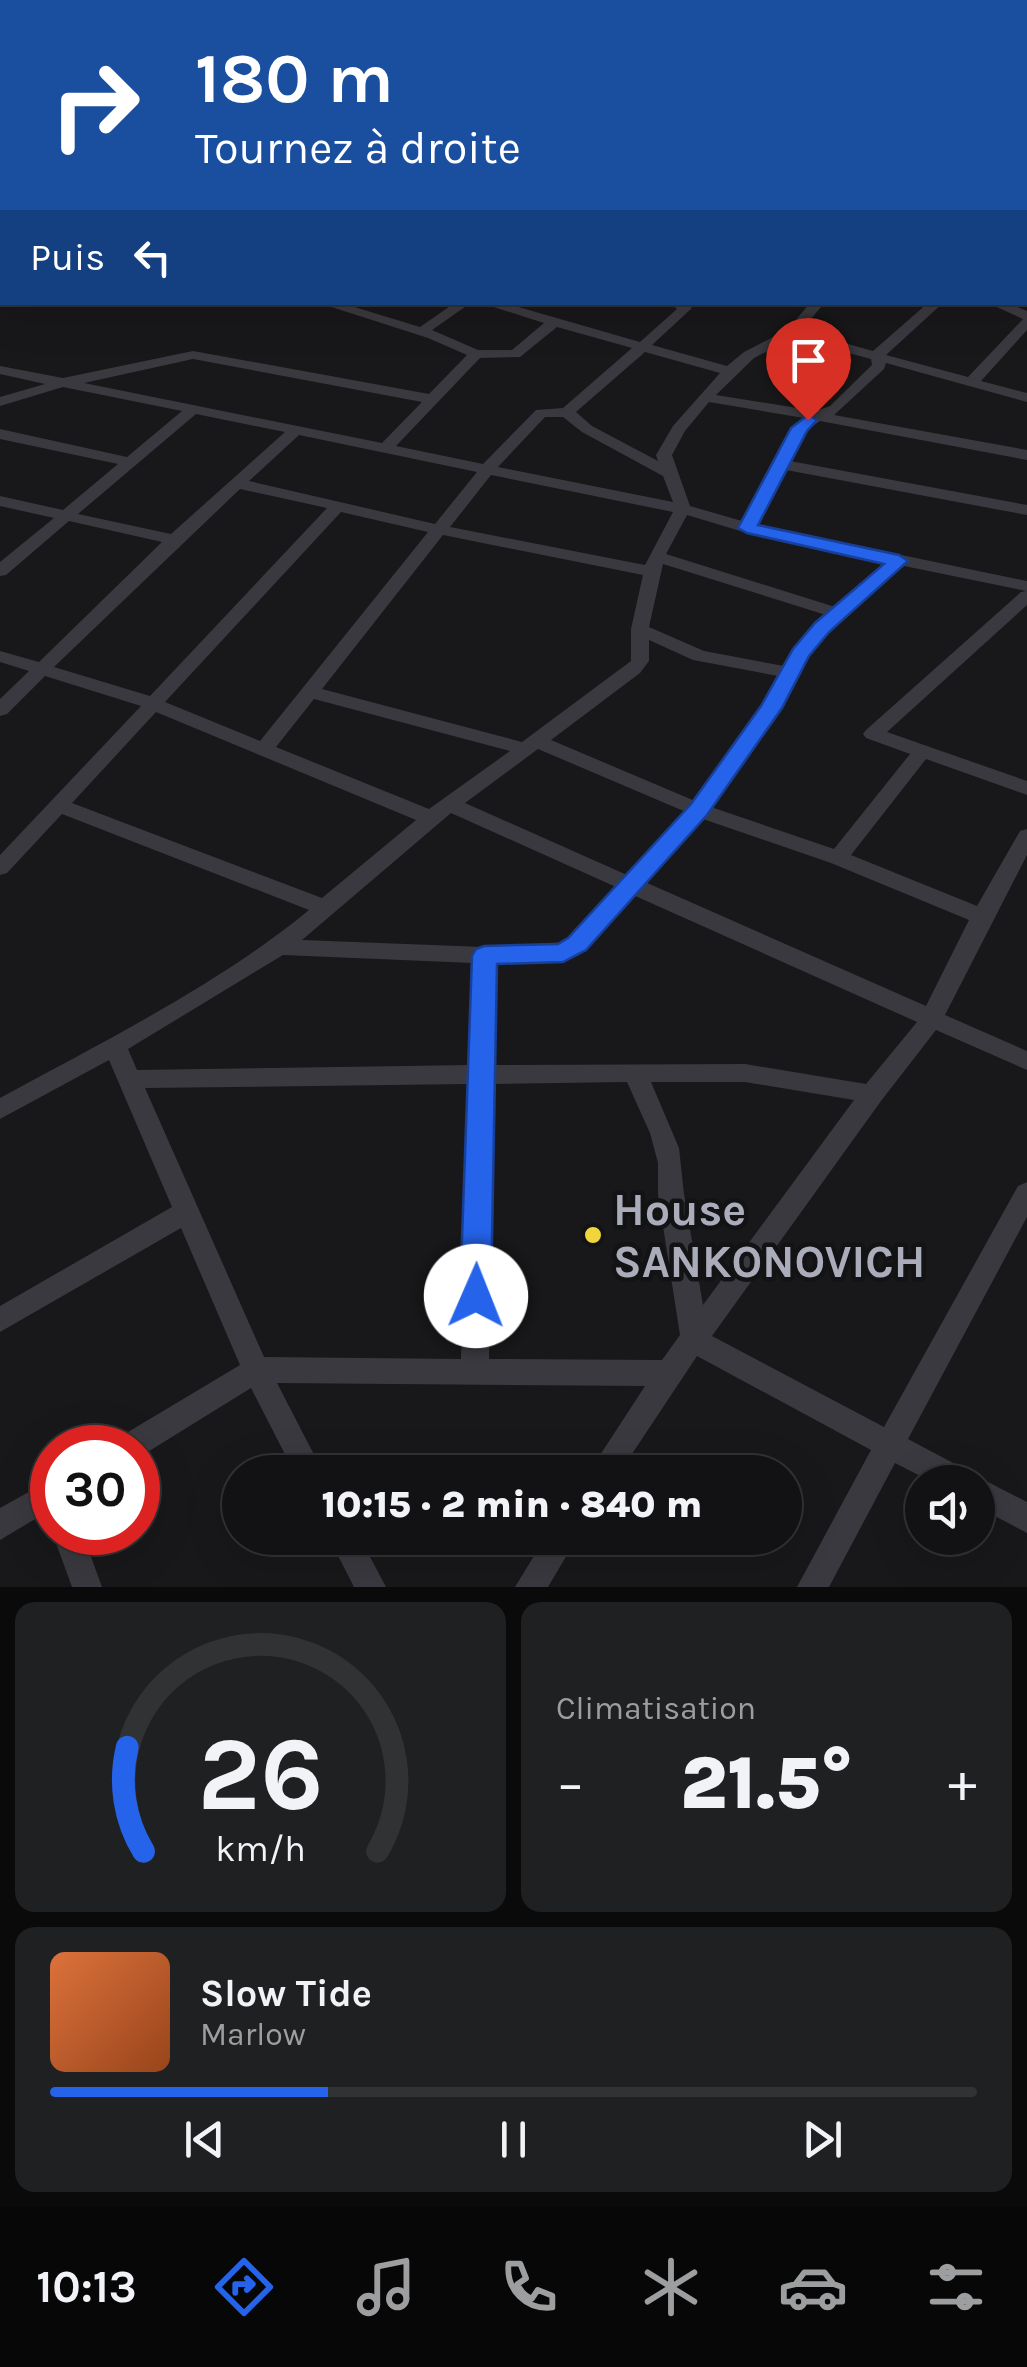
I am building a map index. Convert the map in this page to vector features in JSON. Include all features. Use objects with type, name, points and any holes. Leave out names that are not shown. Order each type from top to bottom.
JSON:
[{"type":"street","points":[[338,305],[476,354],[515,354],[554,322]]},
{"type":"street","points":[[421,332],[462,305]]},
{"type":"street","points":[[494,305],[730,371]]},
{"type":"street","points":[[265,748],[487,470],[541,413],[567,412],[643,347],[682,312],[684,308],[680,305]]},
{"type":"street","points":[[0,1109],[115,1046],[278,948],[431,818],[634,669],[640,662],[640,630],[655,564],[683,509],[664,455],[703,398],[730,371],[749,355],[792,333],[816,305]]},
{"type":"street","points":[[878,355],[935,305]]},
{"type":"street","points":[[970,383],[1027,319],[998,305]]},
{"type":"street","points":[[792,333],[1027,398]]},
{"type":"street","points":[[384,450],[476,354]]},
{"type":"street","points":[[0,402],[62,383],[193,355],[430,399]]},
{"type":"street","points":[[747,528],[800,428],[835,409],[880,366],[878,355]]},
{"type":"street","points":[[0,370],[683,509],[747,528],[1027,586]]},
{"type":"street","points":[[703,398],[1027,455]]},
{"type":"street","points":[[0,571],[191,411]]},
{"type":"street","points":[[567,412],[587,429],[668,472]]},
{"type":"street","points":[[0,710],[174,540],[294,432]]},
{"type":"street","points":[[0,434],[132,463]]},
{"type":"street","points":[[781,464],[1027,510]]},
{"type":"street","points":[[237,483],[441,530],[655,564],[838,612]]},
{"type":"street","points":[[0,501],[174,540]]},
{"type":"street","points":[[0,868],[337,507]]},
{"type":"street","points":[[278,948],[484,956],[570,950],[699,810],[771,708],[800,654],[838,612],[899,561]]},
{"type":"street","points":[[1023,780],[873,734],[1027,596]]},
{"type":"street","points":[[640,630],[700,656],[790,673]]},
{"type":"street","points":[[0,656],[150,704],[431,818]]},
{"type":"street","points":[[311,692],[532,745],[699,810],[838,858],[982,917]]},
{"type":"street","points":[[838,858],[922,750]]},
{"type":"street","points":[[59,805],[323,907]]},
{"type":"street","points":[[451,806],[1027,1061]]},
{"type":"street","points":[[615,1455],[669,1373],[872,1094],[931,1020],[1027,836]]},
{"type":"street","points":[[474,1370],[484,956]]},
{"type":"street","points":[[115,1046],[256,1370],[300,1455]]},
{"type":"street","points":[[636,1074],[662,1130],[674,1175],[671,1194],[695,1341]]},
{"type":"street","points":[[132,1079],[746,1074],[872,1094]]},
{"type":"street","points":[[812,1587],[1027,1193]]},
{"type":"street","points":[[0,1320],[189,1210]]},
{"type":"street","points":[[695,1341],[927,1465]]},
{"type":"street","points":[[160,1428],[256,1370],[669,1373]]},
{"type":"street","points":[[995,1501],[1027,1518]]},
{"type":"street","points":[[0,1525],[30,1507]]},
{"type":"street","points":[[76,1555],[87,1587]]},
{"type":"street","points":[[353,1555],[371,1587]]},
{"type":"street","points":[[530,1587],[551,1555]]},
{"type":"place","name":"House SANKONOVICH","points":[[593,1235]]},
{"type":"route","points":[[476,1296],[484,956],[563,952],[577,944],[699,810],[771,708],[800,654],[822,627],[899,561],[747,528],[800,428],[808,420]]}]
